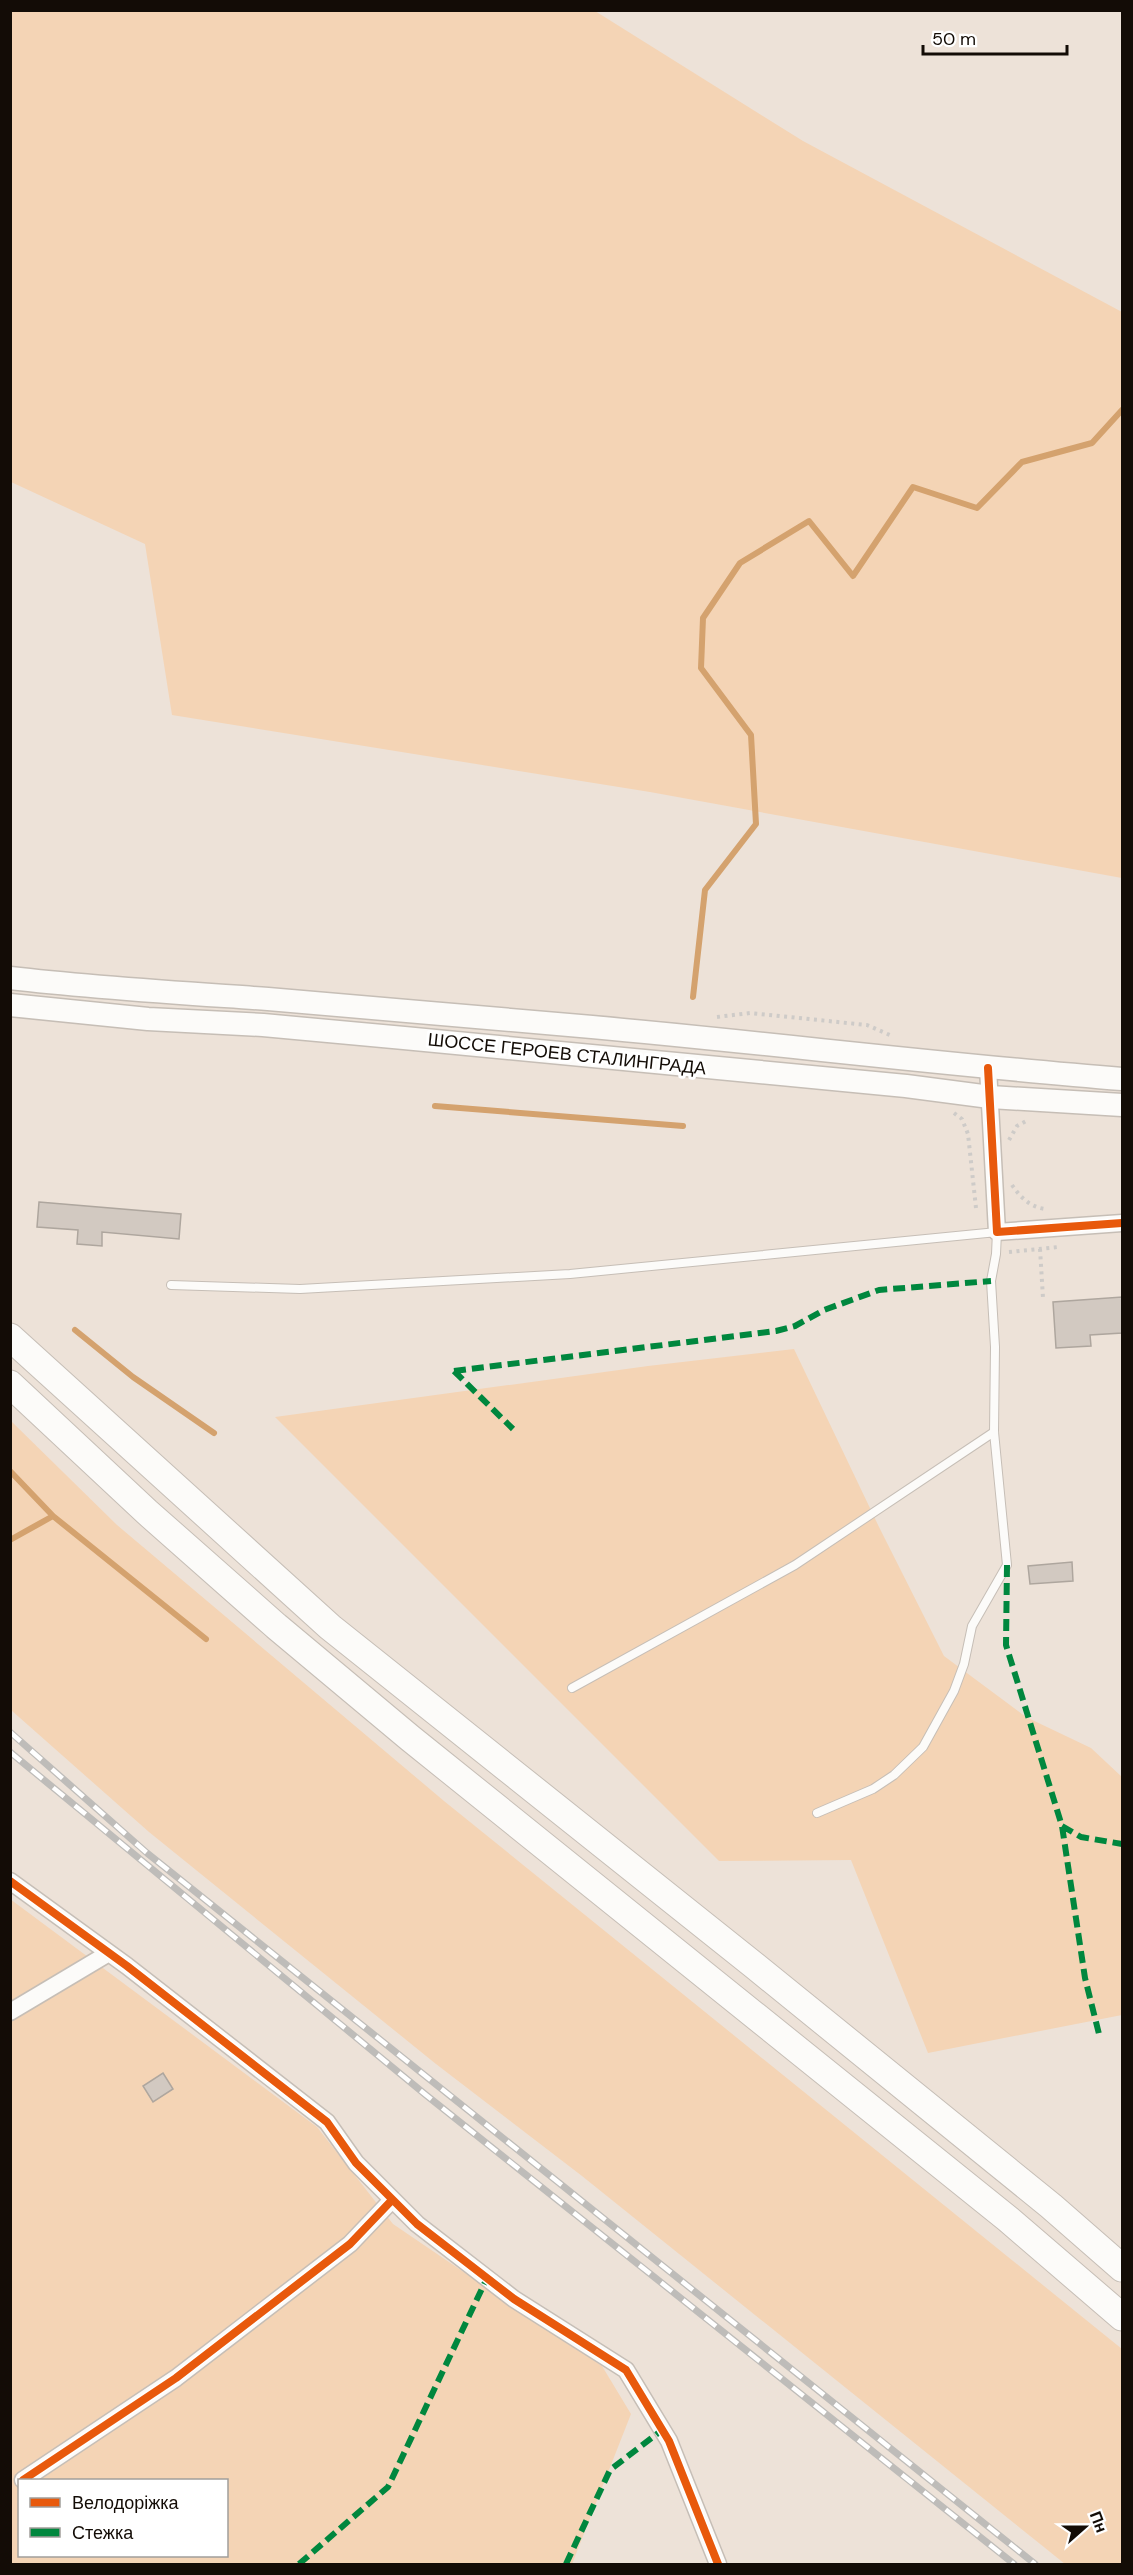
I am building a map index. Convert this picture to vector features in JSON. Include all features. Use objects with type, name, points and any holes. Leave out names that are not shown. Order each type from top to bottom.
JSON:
[{"type":"highway","points":[[10,1337],[330,1627],[1051,2206],[1122,2268]]},
{"type":"highway","points":[[10,1384],[147,1512],[293,1641],[410,1738],[1008,2219],[1122,2317]]},
{"type":"main road","name":"ШОССЕ ГЕРОЕВ СТАЛИНГРАДА","points":[[10,978],[91,987],[270,999],[594,1028],[908,1058],[988,1068],[1122,1079]]},
{"type":"main road","name":"ШОССЕ ГЕРОЕВ СТАЛИНГРАДА","points":[[10,1005],[148,1019],[263,1025],[427,1040],[906,1086],[990,1097],[1122,1105]]},
{"type":"street","points":[[988,1068],[997,1232],[1122,1223]]},
{"type":"street","points":[[10,1881],[109,1953],[327,2122],[356,2163],[417,2224],[514,2298],[626,2370],[669,2441],[718,2565]]},
{"type":"street","points":[[10,2012],[109,1953]]},
{"type":"street","points":[[25,2479],[176,2378],[350,2244],[392,2200]]},
{"type":"lane","points":[[171,1285],[300,1289],[570,1274],[997,1232],[991,1281],[994,1432],[1007,1565],[972,1626],[964,1664],[954,1691],[933,1733],[910,1762],[873,1789],[817,1813]]},
{"type":"lane","points":[[572,1688],[795,1564],[994,1432]]},
{"type":"path","points":[[710,1018],[750,1012],[867,1025],[898,1038]]},
{"type":"path","points":[[949,1110],[962,1119],[969,1134],[977,1218]]},
{"type":"path","points":[[1007,1149],[1017,1126],[1033,1117]]},
{"type":"path","points":[[1009,1180],[1020,1197],[1036,1208],[1048,1210]]},
{"type":"path","points":[[1040,1249],[1043,1298]]},
{"type":"shaded area","points":[[11,10],[595,11],[803,141],[1122,312],[1122,878],[650,792],[172,715],[145,544],[11,482]]},
{"type":"shaded area","points":[[794,1349],[944,1656],[1026,1717],[1091,1748],[1122,1777],[1122,2015],[928,2053],[851,1860],[719,1861],[275,1417],[648,1366]]},
{"type":"shaded area","points":[[11,1421],[117,1525],[444,1801],[1122,2349],[1122,2564],[1065,2564],[582,2176],[436,2064],[149,1832],[11,1710]]},
{"type":"shaded area","points":[[10,1899],[317,2127],[393,2224],[602,2366],[631,2414],[572,2564],[11,2564]]},
{"type":"building","points":[[39,1202],[181,1214],[179,1239],[102,1232],[102,1246],[77,1244],[78,1230],[37,1227]]},
{"type":"building","points":[[1122,1297],[1122,1333],[1090,1335],[1091,1346],[1056,1348],[1053,1302]]},
{"type":"building","points":[[1072,1562],[1073,1581],[1030,1584],[1028,1566]]},
{"type":"building","points":[[163,2073],[173,2089],[153,2102],[143,2086]]},
{"type":"waterway","points":[[693,997],[705,890],[756,824],[751,735],[701,668],[703,618],[740,563],[809,521],[853,576],[913,487],[977,508],[1022,462],[1092,443],[1122,410]]},
{"type":"waterway","points":[[435,1106],[683,1126]]},
{"type":"waterway","points":[[75,1330],[133,1377],[214,1433]]},
{"type":"waterway","points":[[10,1471],[53,1516],[206,1639]]},
{"type":"waterway","points":[[10,1540],[53,1516]]},
{"type":"railway","points":[[10,1732],[147,1853],[1035,2564]]},
{"type":"railway","points":[[10,1752],[426,2095],[1014,2564]]},
{"type":"marked path","points":[[454,1371],[776,1331],[795,1326],[824,1310],[879,1290],[991,1281]]},
{"type":"marked path","points":[[454,1371],[513,1429]]},
{"type":"marked path","points":[[1007,1565],[1006,1645],[1062,1826],[1085,1978],[1100,2038]]},
{"type":"marked path","points":[[1062,1826],[1081,1837],[1122,1844]]},
{"type":"marked path","points":[[299,2564],[388,2487],[487,2278]]},
{"type":"marked path","points":[[566,2564],[610,2470],[662,2430]]},
{"type":"cycle path","points":[[988,1068],[997,1232],[1122,1223]]},
{"type":"cycle path","points":[[10,1881],[127,1966],[327,2122],[356,2163],[417,2224],[514,2299],[626,2370],[669,2441],[718,2564]]},
{"type":"cycle path","points":[[24,2479],[176,2378],[350,2244],[392,2200]]}]
